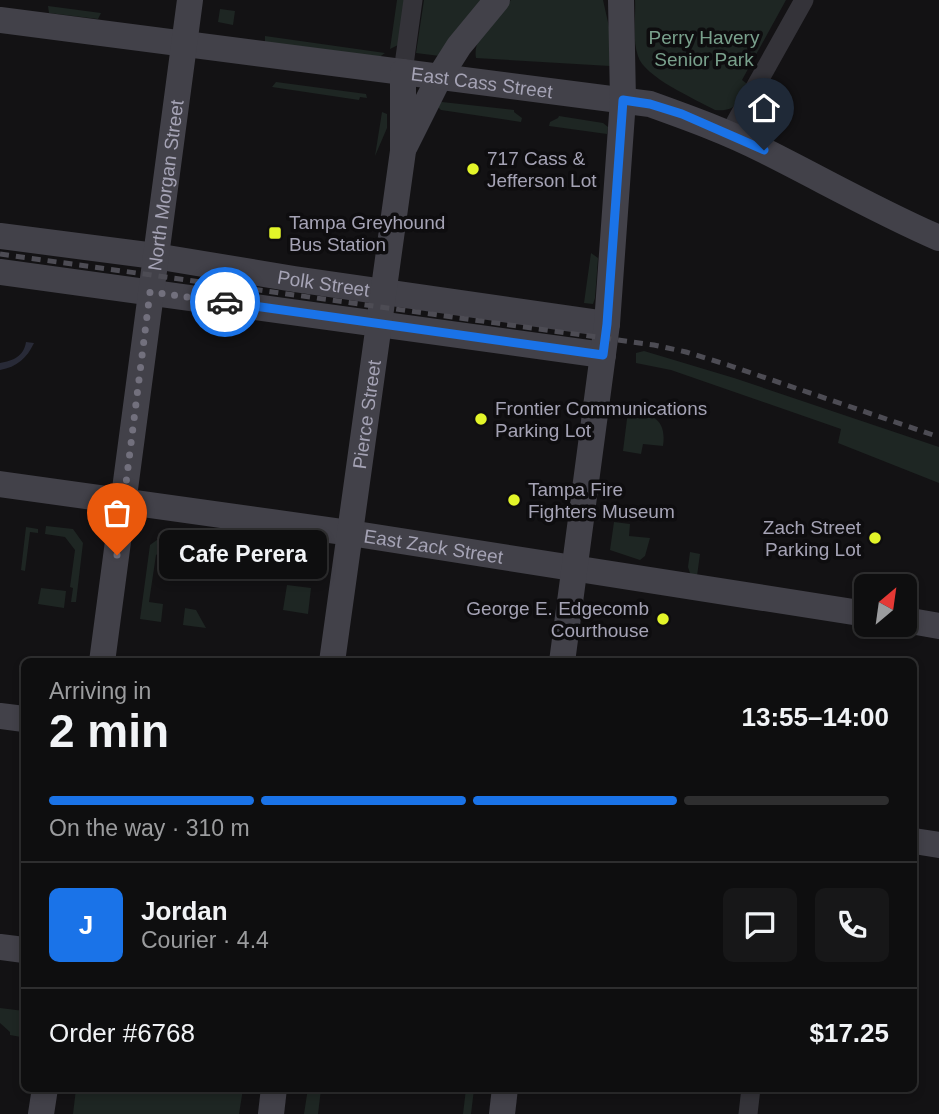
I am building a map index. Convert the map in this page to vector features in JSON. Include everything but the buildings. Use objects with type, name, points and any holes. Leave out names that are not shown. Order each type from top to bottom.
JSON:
[{"type":"street","name":"North Morgan Street","points":[[103,658],[190,0]]},
{"type":"street","name":"Pierce Street","points":[[333,658],[402,150],[403,72],[413,0]]},
{"type":"street","points":[[402,150],[440,76],[459,46],[497,0]]},
{"type":"street","points":[[563,658],[607,324],[623,100],[621,0]]},
{"type":"street","points":[[729,134],[804,0]]},
{"type":"street","name":"East Cass Street","points":[[0,20],[650,104],[682,114],[764,150],[881,212],[939,238]]},
{"type":"street","name":"Polk Street","points":[[0,236],[607,324]]},
{"type":"street","name":"Polk Street","points":[[0,272],[603,355]]},
{"type":"street","name":"East Zack Street","points":[[0,484],[350,533],[854,612]]},
{"type":"street","points":[[917,622],[939,626]]},
{"type":"street","points":[[0,716],[21,719]]},
{"type":"street","points":[[917,841],[939,845]]},
{"type":"street","points":[[0,947],[21,950]]},
{"type":"street","points":[[41,1114],[44,1092]]},
{"type":"street","points":[[271,1114],[274,1092]]},
{"type":"street","points":[[502,1114],[505,1092]]},
{"type":"street","points":[[748,1114],[751,1092]]},
{"type":"green space","points":[[397,0],[405,0],[398,45],[390,49]]},
{"type":"green space","points":[[424,0],[483,0],[440,56],[416,53]]},
{"type":"green space","points":[[511,0],[603,0],[611,36],[610,66],[476,58],[482,34]]},
{"type":"green space","name":"Perry Havery Senior Park","points":[[635,0],[786,0],[742,80],[747,86],[741,97],[732,108],[715,110],[671,87],[642,64],[635,43]]},
{"type":"green space","points":[[48,6],[101,13],[98,19],[49,13]]},
{"type":"green space","points":[[220,9],[235,11],[233,25],[218,22]]},
{"type":"green space","points":[[265,36],[385,53],[378,58],[265,42]]},
{"type":"green space","points":[[276,82],[366,94],[367,98],[360,97],[359,100],[272,87]]},
{"type":"green space","points":[[442,102],[514,110],[522,118],[521,122],[441,110],[437,106]]},
{"type":"green space","points":[[382,112],[387,114],[387,128],[375,156]]},
{"type":"green space","points":[[559,116],[603,123],[608,127],[607,134],[549,126],[550,122]]},
{"type":"green space","points":[[591,253],[598,258],[593,304],[584,303]]},
{"type":"green space","points":[[644,351],[734,378],[939,447],[939,483],[838,443],[841,429],[671,370],[636,363],[636,353]]},
{"type":"green space","points":[[628,411],[656,419],[663,429],[663,446],[643,444],[641,454],[623,451]]},
{"type":"green space","points":[[614,522],[630,524],[629,536],[650,538],[645,556],[640,560],[610,550]]},
{"type":"green space","points":[[46,526],[73,529],[83,543],[76,602],[71,602],[73,588],[70,587],[75,550],[65,537],[45,534]]},
{"type":"green space","points":[[26,527],[38,529],[38,533],[30,532],[25,571],[21,570]]},
{"type":"green space","points":[[161,537],[315,558],[313,577],[289,574],[281,560],[170,544],[156,555],[149,602],[163,604],[161,622],[140,619],[150,545]]},
{"type":"green space","points":[[690,552],[700,554],[697,576],[691,576],[688,567]]},
{"type":"green space","points":[[287,585],[311,588],[308,614],[283,610]]},
{"type":"green space","points":[[41,588],[66,591],[64,608],[38,604]]},
{"type":"green space","points":[[185,608],[196,610],[206,628],[183,625]]},
{"type":"green space","points":[[0,1008],[21,1011],[21,1037],[10,1035],[0,1023]]},
{"type":"green space","points":[[76,1092],[243,1092],[239,1114],[73,1114]]},
{"type":"green space","points":[[307,1092],[321,1092],[318,1114],[304,1114]]},
{"type":"green space","points":[[466,1092],[474,1092],[471,1114],[463,1114]]},
{"type":"water","points":[[26,342],[34,343],[25,357],[12,367],[0,370],[0,363],[17,357]]},
{"type":"railway","points":[[0,254],[654,345],[728,365],[939,437]]},
{"type":"way so far","points":[[117,555],[150,292],[225,302]]},
{"type":"place","name":"717 Cass & Jefferson Lot","points":[[473,169]]},
{"type":"place","name":"Tampa Greyhound Bus Station","points":[[275,233]]},
{"type":"place","name":"Frontier Communications Parking Lot","points":[[481,419]]},
{"type":"place","name":"Tampa Fire Fighters Museum","points":[[514,500]]},
{"type":"place","name":"Zach Street Parking Lot","points":[[875,538]]},
{"type":"place","name":"Cafe Perera","points":[[117,555]]},
{"type":"place","name":"George E. Edgecomb Courthouse","points":[[663,619]]},
{"type":"route","points":[[225,302],[603,355],[623,100],[650,104],[682,114],[764,150]]}]
